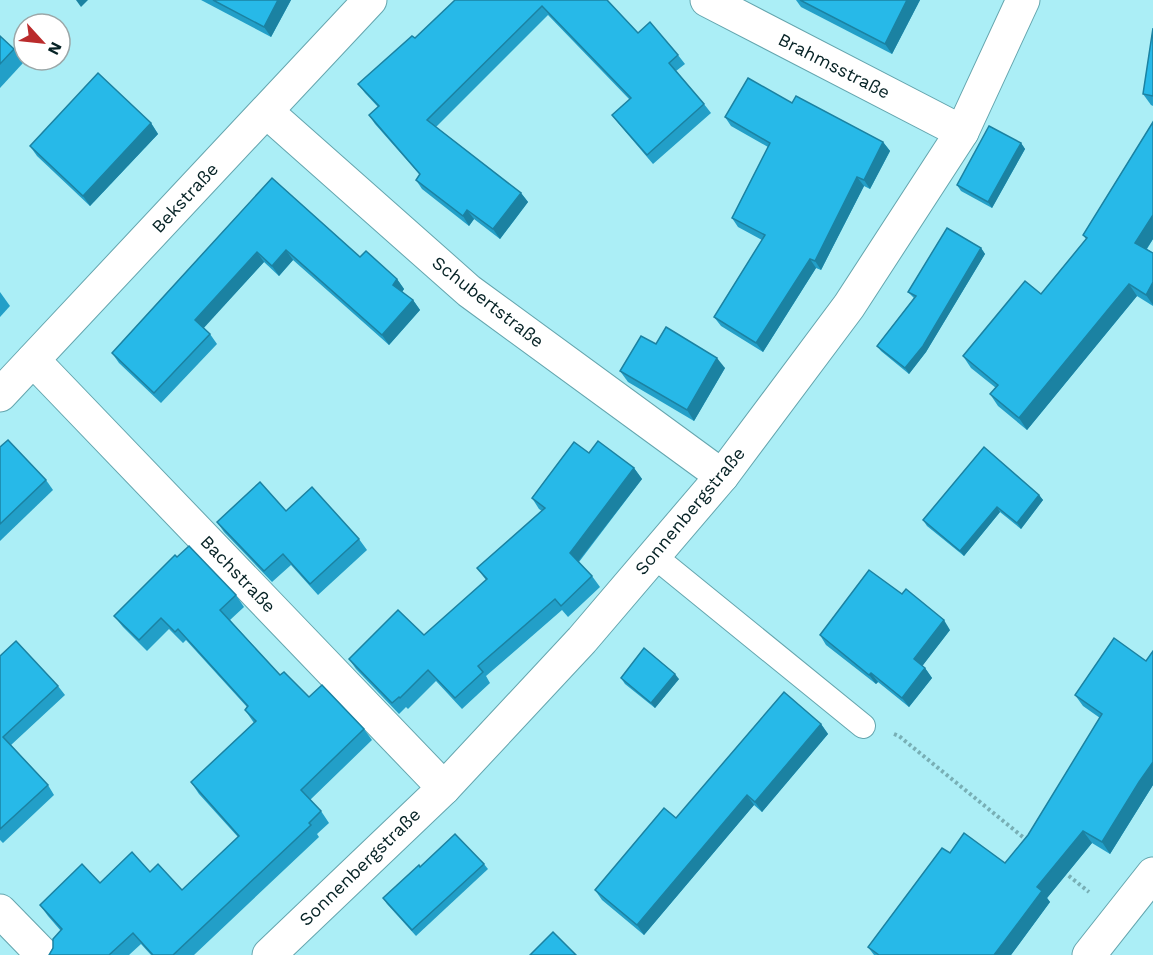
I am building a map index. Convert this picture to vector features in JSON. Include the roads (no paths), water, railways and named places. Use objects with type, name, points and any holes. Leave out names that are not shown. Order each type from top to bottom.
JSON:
[{"type":"street","name":"Bekstraße","points":[[0,395],[370,0]]},
{"type":"street","name":"Brahmsstraße","points":[[706,0],[962,132]]},
{"type":"street","name":"Sonnenbergstraße","points":[[269,955],[444,788],[582,640],[722,476],[849,306],[962,132],[1023,0]]},
{"type":"street","name":"Schubertstraße","points":[[267,112],[469,291],[722,476]]},
{"type":"street","name":"Bachstraße","points":[[33,360],[444,788]]},
{"type":"street","points":[[1089,955],[1153,874]]},
{"type":"street","points":[[0,911],[43,955]]},
{"type":"lane","points":[[654,556],[863,726]]}]
